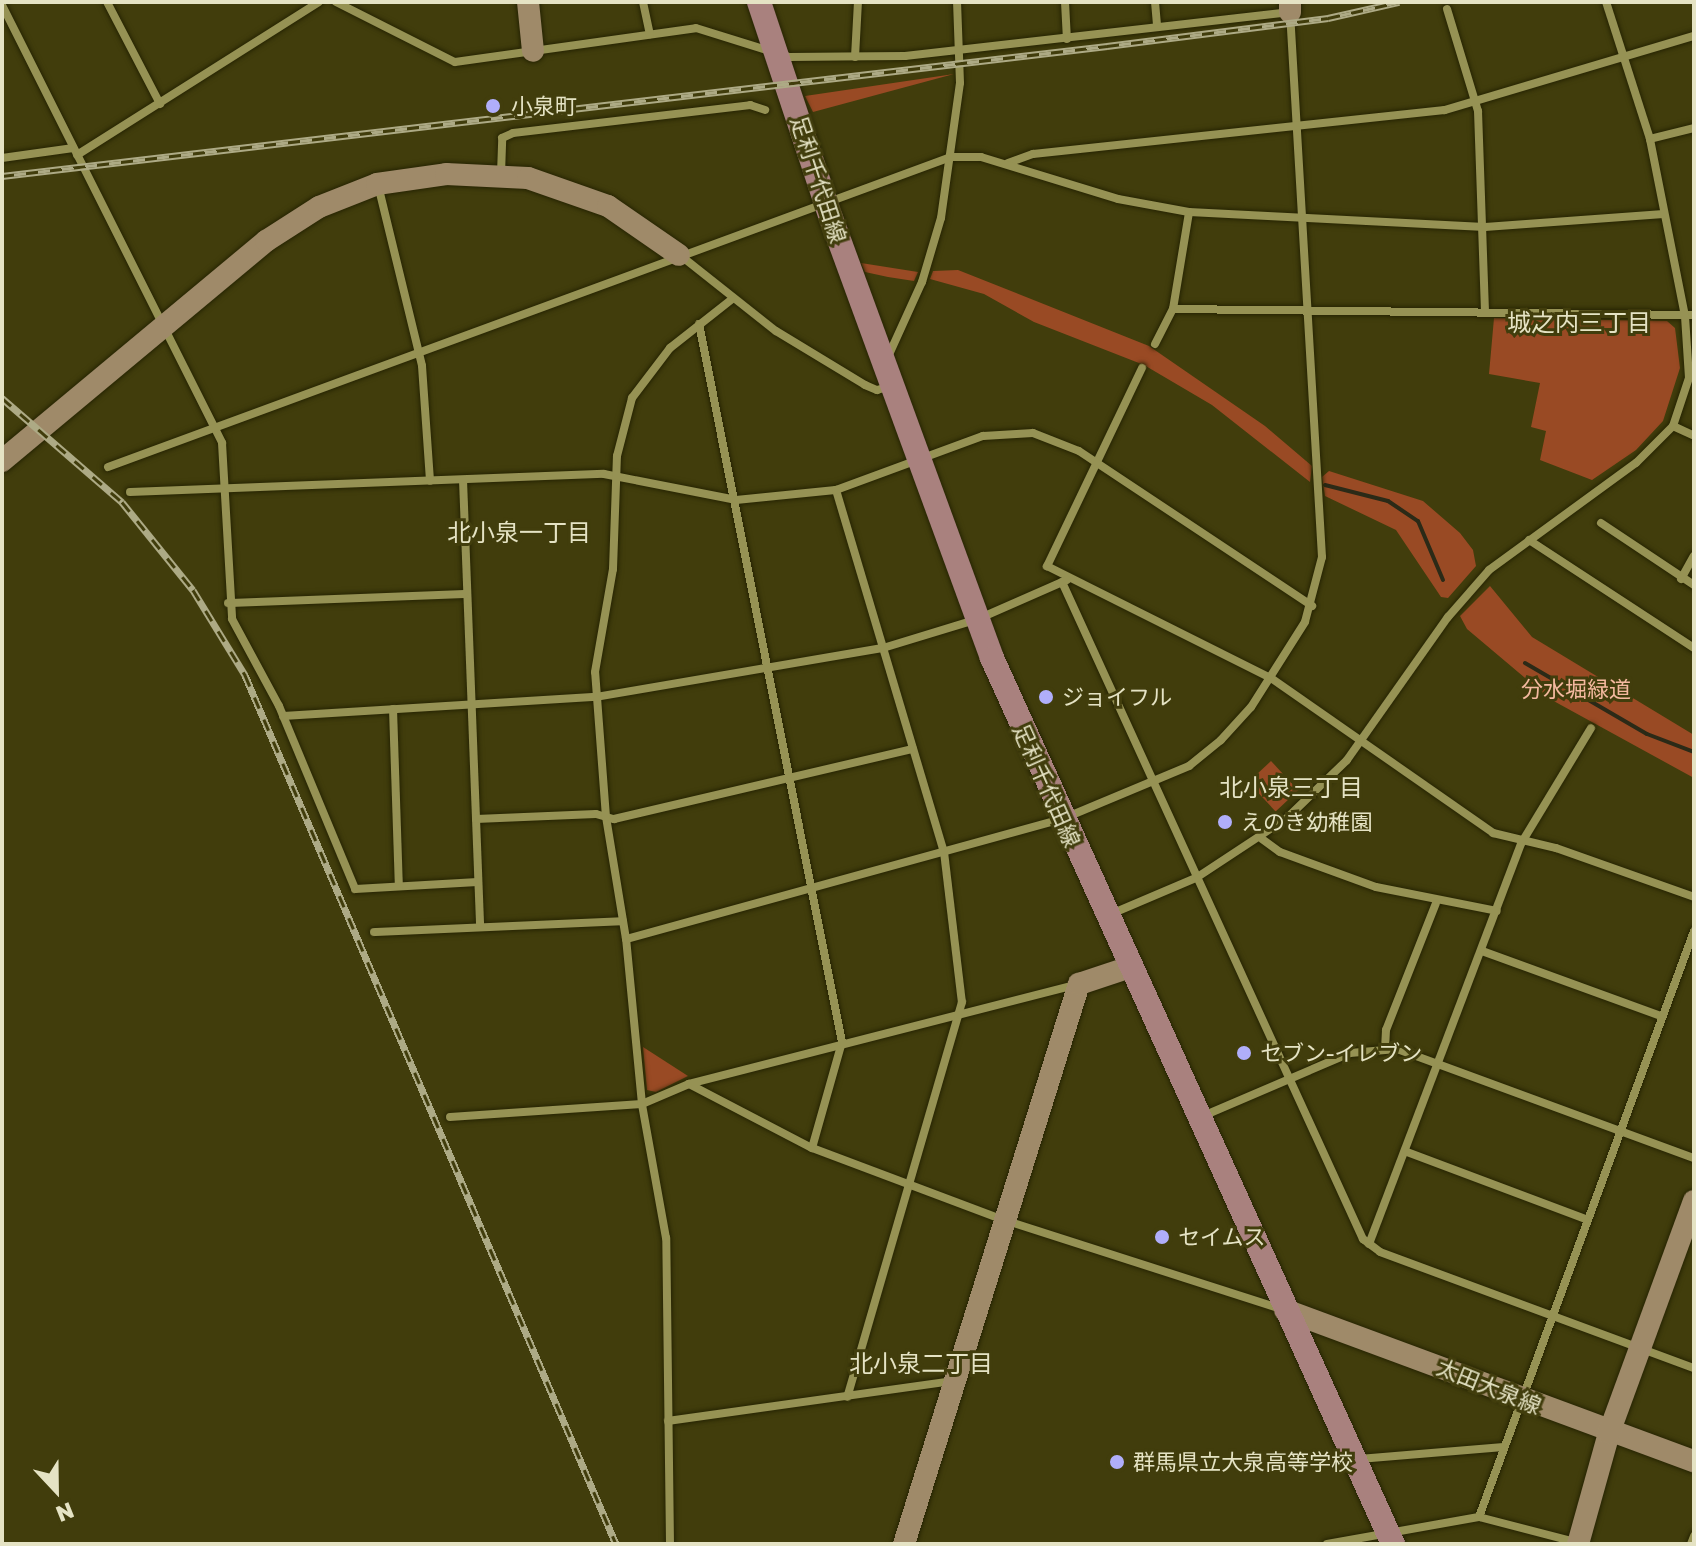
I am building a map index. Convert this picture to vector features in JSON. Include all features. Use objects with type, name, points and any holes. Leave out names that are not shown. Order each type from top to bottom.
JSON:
[{"type":"main road","name":"足利千代田線","points":[[759,2],[882,361],[978,619],[1062,819],[1391,1538]]},
{"type":"street","points":[[107,2],[160,104]]},
{"type":"street","points":[[2,158],[75,151],[160,104],[319,2]]},
{"type":"street","points":[[336,2],[451,61],[701,29],[776,55],[855,57],[1067,39],[1290,7],[1300,218],[1322,533],[1312,606],[1271,678],[1238,724],[1206,755],[1153,784],[1062,819],[626,939]]},
{"type":"street","points":[[528,2],[533,51]]},
{"type":"street","points":[[643,2],[650,34]]},
{"type":"street","points":[[855,57],[858,2]]},
{"type":"street","points":[[882,361],[928,266],[951,157],[959,50],[957,2]]},
{"type":"street","points":[[1065,2],[1067,39]]},
{"type":"street","points":[[1155,2],[1157,27]]},
{"type":"street","points":[[1107,916],[1196,878],[1262,839],[1309,799],[1361,740],[1448,617],[1489,570],[1643,457],[1673,426],[1689,378],[1689,315],[1664,214],[1650,139],[1606,2]]},
{"type":"street","points":[[2,5],[222,443],[228,603],[283,716],[355,889],[478,882]]},
{"type":"street","points":[[1447,9],[1477,101],[1485,227],[1485,312]]},
{"type":"street","points":[[1008,163],[1033,154],[1429,112],[1477,101],[1694,36]]},
{"type":"street","points":[[501,175],[502,138],[513,133],[750,105],[765,110]]},
{"type":"street","points":[[1650,139],[1694,128]]},
{"type":"street","points":[[108,467],[951,157],[1008,163],[1118,199],[1189,212],[1485,227],[1664,214]]},
{"type":"street","points":[[2,461],[291,223],[377,184],[446,174],[528,178],[596,201],[642,225],[732,299],[865,385],[877,390],[891,386]]},
{"type":"street","points":[[377,184],[418,353],[430,481]]},
{"type":"street","points":[[1155,344],[1173,309],[1189,212]]},
{"type":"street","points":[[670,1544],[666,1238],[642,1104],[626,939],[606,817],[595,655],[613,569],[615,479],[620,438],[638,386],[670,348],[732,299]]},
{"type":"street","points":[[1173,309],[1689,315]]},
{"type":"street","points":[[699,324],[842,1042],[812,1148]]},
{"type":"street","points":[[1142,368],[1047,566],[1067,580],[1271,678],[1493,833],[1556,848],[1694,897]]},
{"type":"street","points":[[1673,426],[1694,436]]},
{"type":"street","points":[[130,492],[604,474],[615,479],[736,500],[836,490],[1007,431],[1053,440],[1097,464],[1312,606]]},
{"type":"street","points":[[463,480],[480,927]]},
{"type":"street","points":[[836,490],[944,852],[962,1012],[847,1397]]},
{"type":"street","points":[[1601,523],[1694,585]]},
{"type":"street","points":[[1529,540],[1694,648]]},
{"type":"street","points":[[1681,579],[1694,556]]},
{"type":"street","points":[[283,716],[596,697],[883,648],[978,619],[1067,580]]},
{"type":"street","points":[[1067,580],[1153,784],[1289,1080],[1369,1244],[1694,1368]]},
{"type":"street","points":[[228,603],[467,594]]},
{"type":"street","points":[[393,709],[399,886]]},
{"type":"street","points":[[1369,1244],[1407,1152],[1522,842],[1591,728]]},
{"type":"street","points":[[476,819],[606,817],[791,779],[913,749]]},
{"type":"street","points":[[1262,839],[1294,857],[1436,903],[1497,911]]},
{"type":"street","points":[[1385,1049],[1386,1030],[1436,903]]},
{"type":"street","points":[[374,932],[623,921]]},
{"type":"street","points":[[1479,1517],[1519,1398],[1694,931]]},
{"type":"street","points":[[1482,951],[1661,1016]]},
{"type":"street","points":[[450,1117],[642,1104],[689,1084],[842,1042],[1079,984],[1130,967]]},
{"type":"street","points":[[904,1544],[1079,984]]},
{"type":"street","points":[[1198,1118],[1350,1053],[1385,1049],[1441,1062],[1694,1158]]},
{"type":"street","points":[[689,1084],[812,1148],[1004,1220],[1285,1310]]},
{"type":"street","points":[[1407,1152],[1585,1219]]},
{"type":"street","points":[[1327,1544],[1391,1538],[1479,1517],[1580,1544],[1609,1433],[1694,1201]]},
{"type":"street","name":"太田大泉線","points":[[1285,1310],[1351,1331],[1609,1433],[1694,1461]]},
{"type":"street","points":[[668,1421],[956,1381]]},
{"type":"street","points":[[1354,1459],[1502,1447]]},
{"type":"street","points":[[1691,1544],[1694,1536]]},
{"type":"green space","points":[[954,74],[813,112],[805,96]]},
{"type":"green space","points":[[861,263],[918,272],[914,281],[888,277],[865,272]]},
{"type":"green space","points":[[958,270],[1149,346],[1265,426],[1312,466],[1310,482],[1212,405],[1144,365],[1034,322],[984,294],[930,279],[933,271]]},
{"type":"green space","points":[[1494,318],[1667,321],[1675,328],[1680,368],[1663,421],[1636,450],[1592,480],[1540,460],[1546,431],[1531,427],[1540,383],[1489,374]]},
{"type":"green space","points":[[1329,471],[1423,501],[1460,533],[1473,550],[1476,566],[1448,598],[1441,597],[1396,530],[1325,496],[1322,477]]},
{"type":"green space","name":"分水堀緑道","points":[[1490,586],[1532,637],[1694,735],[1694,778],[1550,699],[1467,629],[1460,616]]},
{"type":"green space","points":[[1271,761],[1298,790],[1276,811],[1248,782]]},
{"type":"green space","points":[[643,1047],[688,1076],[656,1092],[647,1090]]},
{"type":"waterway","points":[[1325,485],[1388,501],[1418,521],[1443,580]]},
{"type":"waterway","points":[[1525,663],[1647,734],[1694,752]]},
{"type":"railway","points":[[2,176],[1107,46],[1328,18],[1399,2]]},
{"type":"railway","points":[[2,398],[122,502],[193,590],[245,675],[616,1544]]},
{"type":"place","name":"小泉町","points":[[493,106]]},
{"type":"place","name":"ジョイフル","points":[[1046,697]]},
{"type":"place","name":"えのき幼稚園","points":[[1225,822]]},
{"type":"place","name":"セブン-イレブン","points":[[1244,1053]]},
{"type":"place","name":"セイムス","points":[[1162,1237]]},
{"type":"place","name":"群馬県立大泉高等学校","points":[[1117,1462]]},
{"type":"district","name":"城之内三丁目","points":[[1579,322]]},
{"type":"district","name":"北小泉一丁目","points":[[519,532]]},
{"type":"district","name":"北小泉三丁目","points":[[1291,787]]},
{"type":"district","name":"北小泉二丁目","points":[[921,1363]]}]
